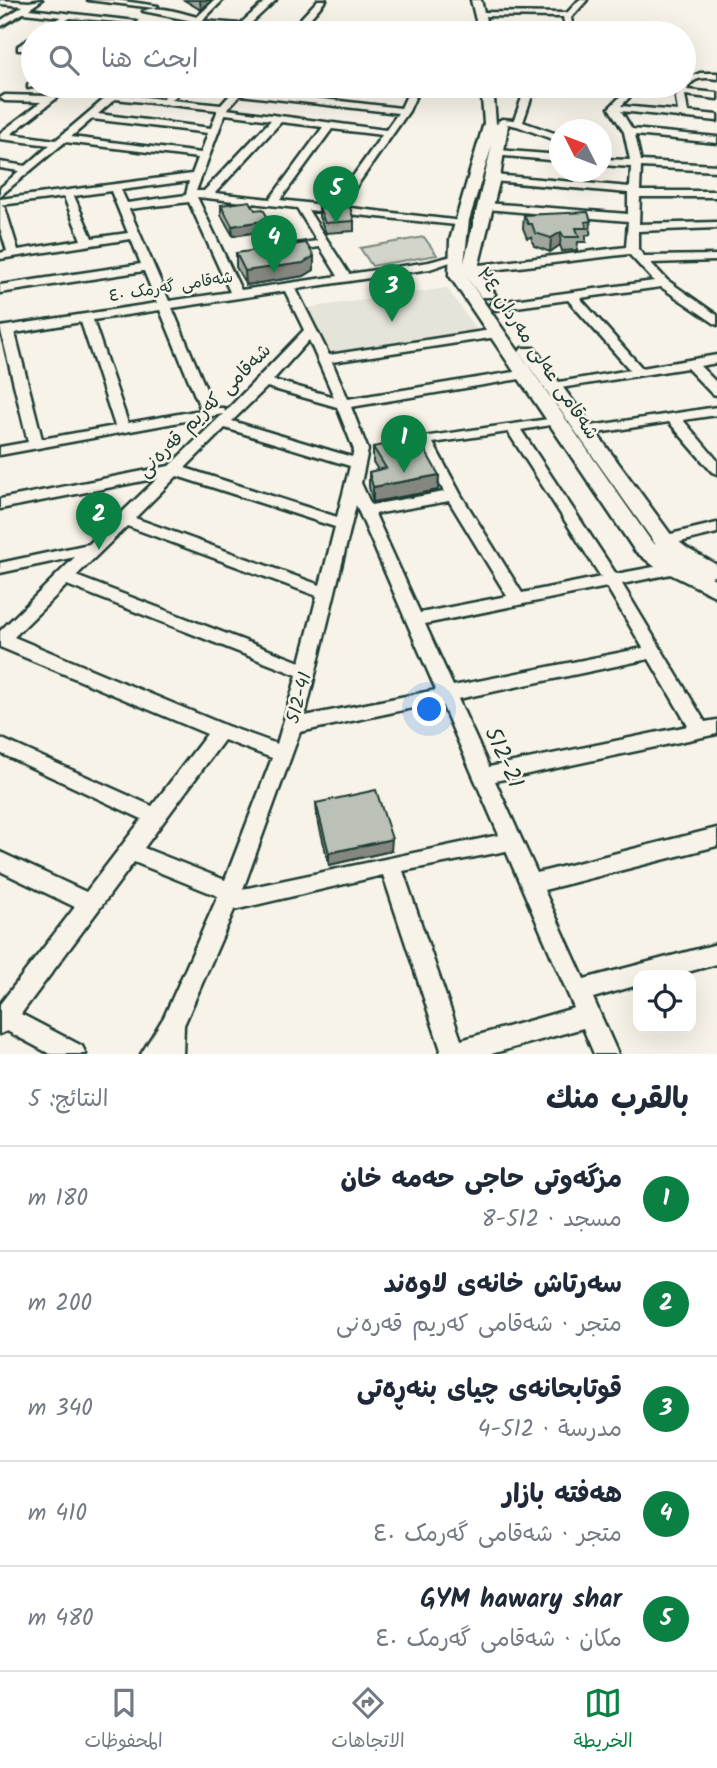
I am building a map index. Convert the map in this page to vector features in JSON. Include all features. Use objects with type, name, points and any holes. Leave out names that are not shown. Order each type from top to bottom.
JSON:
[{"type":"main road","points":[[467,0],[472,21]]},
{"type":"main road","points":[[476,0],[481,21]]},
{"type":"main road","name":"شەقامی عەلی مەردان ٣٤","points":[[488,98],[491,121],[476,207],[461,264],[461,282],[637,539],[650,552],[675,568],[717,589]]},
{"type":"main road","name":"شەقامی عەلی مەردان ٣٤","points":[[461,264],[471,264],[476,207],[493,178],[498,153],[510,123],[501,98]]},
{"type":"main road","name":"شەقامی عەلی مەردان ٣٤","points":[[461,264],[495,306],[664,541],[680,554],[717,573]]},
{"type":"street","points":[[92,0],[154,6],[205,21]]},
{"type":"street","points":[[199,20],[219,0]]},
{"type":"street","points":[[249,21],[272,0]]},
{"type":"street","points":[[303,21],[322,0]]},
{"type":"street","points":[[566,21],[583,0]]},
{"type":"street","points":[[0,2],[35,2]]},
{"type":"street","points":[[0,25],[4,19],[35,2]]},
{"type":"street","points":[[22,11],[132,21],[154,6]]},
{"type":"street","points":[[186,6],[199,20]]},
{"type":"street","points":[[480,14],[506,10],[557,11],[569,15]]},
{"type":"street","points":[[60,21],[69,15]]},
{"type":"street","points":[[696,76],[717,76]]},
{"type":"street","points":[[3,99],[21,90]]},
{"type":"street","points":[[696,94],[717,96]]},
{"type":"street","points":[[0,193],[111,98]]},
{"type":"street","points":[[130,98],[388,133]]},
{"type":"street","points":[[164,102],[168,98]]},
{"type":"street","points":[[232,98],[222,110],[191,195],[237,294]]},
{"type":"street","points":[[307,98],[404,111]]},
{"type":"street","points":[[335,209],[404,111],[410,98]]},
{"type":"street","points":[[525,98],[510,123],[549,136]]},
{"type":"street","points":[[614,108],[624,98]]},
{"type":"street","points":[[682,98],[684,115]]},
{"type":"street","points":[[3,99],[50,99]]},
{"type":"street","points":[[2,136],[50,99]]},
{"type":"street","points":[[614,108],[717,118]]},
{"type":"street","points":[[614,108],[629,132],[633,192],[632,250],[663,283],[717,321]]},
{"type":"street","points":[[89,116],[214,131]]},
{"type":"street","points":[[206,195],[277,120]]},
{"type":"street","points":[[273,202],[329,126]]},
{"type":"street","points":[[629,132],[717,140]]},
{"type":"street","points":[[2,136],[204,156]]},
{"type":"street","points":[[498,153],[549,157]]},
{"type":"street","points":[[612,158],[630,163]]},
{"type":"street","points":[[612,162],[717,168]]},
{"type":"street","points":[[0,166],[27,169]]},
{"type":"street","points":[[0,202],[196,177]]},
{"type":"street","points":[[493,178],[633,192],[717,194]]},
{"type":"street","points":[[114,187],[209,412]]},
{"type":"street","points":[[68,193],[88,242]]},
{"type":"street","points":[[121,207],[206,195],[335,209],[476,207],[633,223],[717,225]]},
{"type":"street","points":[[300,205],[345,277]]},
{"type":"street","points":[[0,208],[13,254]]},
{"type":"street","points":[[0,256],[134,236]]},
{"type":"street","points":[[272,250],[324,243]]},
{"type":"street","name":"شەقامی گەرمک ٤٠","points":[[4,331],[430,265],[632,250]]},
{"type":"street","points":[[220,258],[233,256]]},
{"type":"street","points":[[641,260],[717,258]]},
{"type":"street","points":[[0,289],[146,267]]},
{"type":"street","points":[[495,306],[663,283]]},
{"type":"street","points":[[288,286],[311,330],[366,458]]},
{"type":"street","points":[[571,296],[639,372]]},
{"type":"street","points":[[86,318],[124,428]]},
{"type":"street","name":"شەقامی کەریم قەرەنی","points":[[1,640],[264,382],[311,330]]},
{"type":"street","points":[[4,331],[36,444]]},
{"type":"street","points":[[323,360],[497,333]]},
{"type":"street","points":[[552,387],[717,359]]},
{"type":"street","points":[[691,364],[717,391]]},
{"type":"street","points":[[264,382],[343,404],[526,374]]},
{"type":"street","points":[[0,451],[238,407]]},
{"type":"street","points":[[584,431],[717,411]]},
{"type":"street","points":[[672,417],[715,464]]},
{"type":"street","points":[[222,423],[366,458],[425,441],[557,420]]},
{"type":"street","points":[[484,776],[709,729],[654,652],[612,581],[512,427]]},
{"type":"street","points":[[425,441],[453,495],[517,600]]},
{"type":"street","name":"512-21","points":[[366,458],[364,510],[450,693],[606,1054]]},
{"type":"street","name":"512-41","points":[[153,1054],[172,1025],[229,897],[283,754],[307,673],[342,524],[366,458]]},
{"type":"street","points":[[0,505],[174,470],[342,524]]},
{"type":"street","points":[[364,510],[453,495]]},
{"type":"street","points":[[124,519],[325,593]]},
{"type":"street","points":[[664,541],[717,528]]},
{"type":"street","points":[[0,568],[95,548]]},
{"type":"street","points":[[415,620],[675,568]]},
{"type":"street","points":[[65,578],[307,673]]},
{"type":"street","points":[[1,640],[220,732],[283,754]]},
{"type":"street","points":[[293,726],[654,652]]},
{"type":"street","points":[[74,1054],[1,1019],[220,732]]},
{"type":"street","points":[[0,745],[156,817]]},
{"type":"street","points":[[531,884],[717,837]]},
{"type":"street","points":[[130,852],[229,897],[513,841]]},
{"type":"street","points":[[0,861],[90,904]]},
{"type":"street","points":[[390,865],[453,1054],[590,1015]]},
{"type":"street","points":[[579,991],[717,954]]},
{"type":"street","points":[[171,1054],[172,1025]]},
{"type":"shaded area","points":[[424,237],[437,255],[372,266],[360,248]]},
{"type":"shaded area","points":[[447,288],[480,335],[331,356],[307,308]]},
{"type":"building","points":[[250,201],[255,210],[263,209],[269,220],[232,226],[221,205]]},
{"type":"building","points":[[319,207],[350,207],[354,221],[325,223]]},
{"type":"building","points":[[588,212],[591,221],[585,222],[587,228],[576,228],[579,237],[564,237],[561,232],[551,238],[535,233],[532,224],[528,224],[524,215]]},
{"type":"building","points":[[306,243],[314,256],[303,263],[245,271],[236,253]]},
{"type":"building","points":[[418,438],[439,475],[373,487],[369,472],[386,468],[373,447]]},
{"type":"building","points":[[376,790],[392,839],[329,853],[316,803]]},
{"type":"place","name":"GYM hawary shar","points":[[336,224]]},
{"type":"place","name":"هەفتە بازار","points":[[274,273]]},
{"type":"place","name":"قوتابحانەی چیای بنەڕەتی","points":[[392,322]]},
{"type":"place","name":"مزگەوتی حاجی حەمە خان","points":[[404,473]]},
{"type":"place","name":"سەرتاش خانەی لاوەند","points":[[99,550]]}]
